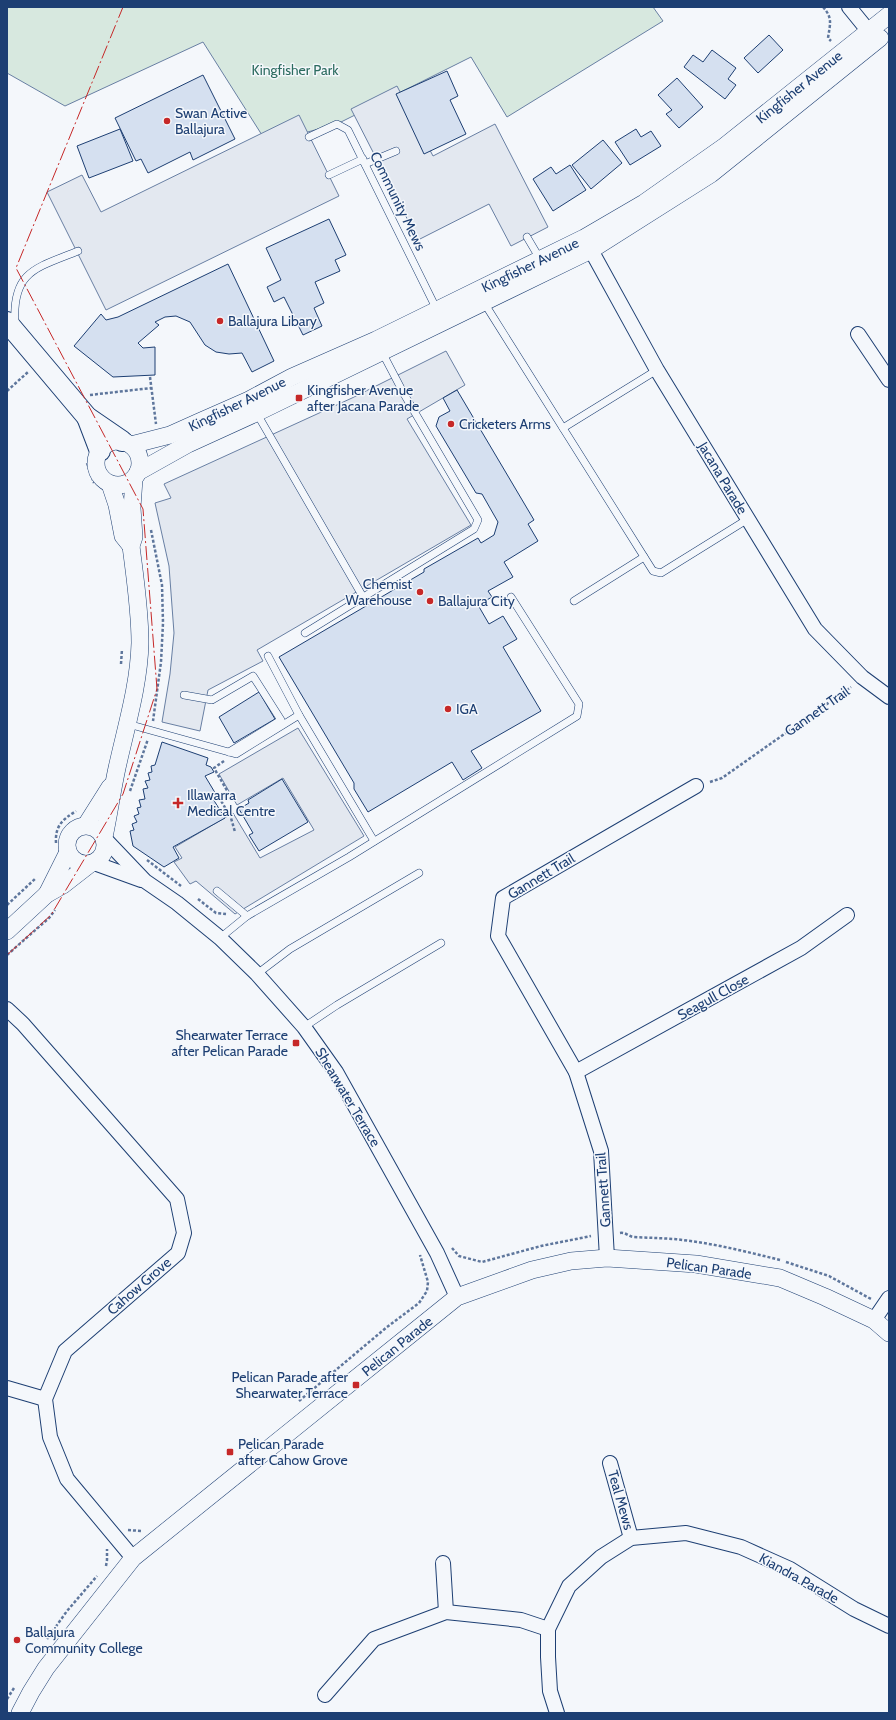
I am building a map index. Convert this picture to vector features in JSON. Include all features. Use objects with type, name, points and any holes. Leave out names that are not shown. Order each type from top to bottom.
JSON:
[{"type":"main road","points":[[11,327],[88,408],[126,443]]},
{"type":"main road","points":[[88,408],[93,453]]},
{"type":"street","points":[[849,7],[878,34]]},
{"type":"street","name":"Kingfisher Avenue","points":[[136,476],[253,406],[379,347],[588,244],[711,174],[878,34],[889,16]]},
{"type":"street","name":"Kingfisher Avenue","points":[[588,244],[725,146],[841,54],[878,34]]},
{"type":"street","name":"Jacana Parade","points":[[588,244],[657,370],[815,629],[862,677],[889,697]]},
{"type":"street","points":[[858,334],[889,380]]},
{"type":"street","name":"Kingfisher Avenue","points":[[126,443],[170,435],[253,406]]},
{"type":"street","points":[[7,931],[52,900],[64,885],[102,857],[105,849],[104,838],[114,780],[128,724],[135,686],[140,643],[131,546],[134,537],[132,508],[136,476],[140,460],[138,454],[126,443],[114,441],[93,453],[97,457],[97,470],[117,504],[123,536],[131,546]]},
{"type":"street","points":[[104,484],[119,485],[127,483],[136,476]]},
{"type":"street","points":[[86,825],[114,780]]},
{"type":"street","name":"Gannett Trail","points":[[607,1258],[601,1151],[576,1072],[498,936],[503,898],[696,786]]},
{"type":"street","points":[[52,900],[62,849],[72,832],[76,828],[86,825],[97,828],[104,838]]},
{"type":"street","name":"Shearwater Terrace","points":[[104,838],[145,881],[177,903],[220,938],[257,974],[304,1027],[336,1072],[437,1253],[457,1297]]},
{"type":"street","points":[[62,849],[81,864],[92,863]]},
{"type":"street","name":"Shearwater Terrace","points":[[92,863],[145,881]]},
{"type":"street","name":"Seagull Close","points":[[576,1072],[801,948],[847,914]]},
{"type":"street","name":"Cahow Grove","points":[[7,1009],[28,1030],[177,1199],[184,1233],[178,1253],[65,1351],[45,1399]]},
{"type":"street","name":"Pelican Parade","points":[[20,1713],[46,1668],[133,1558],[457,1297],[532,1270],[571,1261],[607,1258],[696,1264],[780,1278],[826,1297],[874,1320],[889,1333]]},
{"type":"street","points":[[874,1320],[889,1298]]},
{"type":"street","points":[[7,1388],[45,1399],[50,1437],[67,1479],[133,1558]]},
{"type":"street","name":"Teal Mews","points":[[610,1463],[632,1538]]},
{"type":"street","name":"Kiandra Parade","points":[[557,1713],[550,1691],[548,1629],[568,1586],[601,1557],[632,1538],[686,1533],[741,1547],[790,1570],[854,1610],[889,1626]]},
{"type":"street","points":[[443,1563],[446,1612]]},
{"type":"street","points":[[325,1695],[374,1639],[446,1612],[521,1620],[548,1629]]},
{"type":"lane","name":"Community Mews","points":[[309,137],[337,124],[348,130],[440,317]]},
{"type":"lane","points":[[329,175],[396,150]]},
{"type":"lane","points":[[527,237],[544,266]]},
{"type":"lane","points":[[11,327],[17,291],[22,281],[41,266],[78,251]]},
{"type":"lane","points":[[481,297],[653,572],[661,573],[748,519]]},
{"type":"lane","points":[[305,633],[474,529],[478,520],[404,394],[379,347]]},
{"type":"lane","points":[[563,428],[657,370]]},
{"type":"lane","points":[[253,406],[363,597]]},
{"type":"lane","points":[[574,601],[644,557]]},
{"type":"lane","points":[[220,938],[247,916],[374,841],[577,716],[579,704],[511,597]]},
{"type":"lane","points":[[268,656],[299,715],[374,841]]},
{"type":"lane","points":[[184,694],[212,700],[253,676],[281,720],[232,753]]},
{"type":"lane","points":[[128,724],[232,753],[299,715]]},
{"type":"lane","points":[[257,974],[290,949],[419,873]]},
{"type":"lane","points":[[217,891],[247,916]]},
{"type":"lane","points":[[304,1027],[337,1005],[441,943]]},
{"type":"path","points":[[824,7],[830,14],[831,19],[828,38],[841,54]]},
{"type":"path","points":[[150,377],[157,428]]},
{"type":"path","points":[[88,408],[86,396],[151,388]]},
{"type":"path","points":[[93,453],[90,473],[94,482],[104,484]]},
{"type":"path","points":[[129,793],[154,717],[160,670],[163,623],[162,585],[150,529]]},
{"type":"path","points":[[120,671],[122,648]]},
{"type":"path","name":"Gannett Trail","points":[[696,786],[722,778],[849,688],[862,677]]},
{"type":"path","points":[[232,753],[214,768],[229,794],[220,799],[231,818],[235,832]]},
{"type":"path","points":[[62,849],[55,834],[60,824],[79,808]]},
{"type":"path","points":[[141,856],[186,890]]},
{"type":"path","points":[[7,905],[40,874]]},
{"type":"path","points":[[192,895],[216,913],[227,914],[238,923]]},
{"type":"path","points":[[7,955],[49,918],[52,900]]},
{"type":"path","points":[[448,1243],[459,1256],[482,1262],[541,1246],[606,1234]]},
{"type":"path","points":[[297,1404],[387,1327],[419,1303],[426,1291],[428,1282],[419,1253]]},
{"type":"path","points":[[127,1530],[134,1531],[147,1529]]},
{"type":"path","points":[[103,1571],[107,1560],[105,1543]]},
{"type":"path","points":[[43,1644],[67,1611],[98,1574]]},
{"type":"path","points":[[7,1699],[12,1690],[18,1684]]},
{"type":"green space","name":"Kingfisher Park","points":[[7,7],[653,7],[663,21],[507,117],[471,57],[337,124],[267,143],[203,42],[65,106],[7,73]]},
{"type":"shaded area","points":[[397,86],[433,156],[495,124],[548,227],[511,246],[489,204],[418,240],[351,109]]},
{"type":"shaded area","points":[[299,115],[339,196],[106,310],[47,192],[82,175],[101,212]]},
{"type":"shaded area","points":[[446,351],[465,385],[407,419],[471,525],[257,650],[263,661],[208,690],[200,731],[162,722],[170,674],[174,633],[169,566],[155,503],[171,498],[164,484],[352,398]]},
{"type":"shaded area","points":[[298,728],[364,836],[235,914],[196,881],[190,884],[174,862],[182,858],[175,847],[233,813],[260,858],[314,830],[283,778],[237,805],[219,774]]},
{"type":"building","points":[[769,35],[783,50],[758,73],[744,58]]},
{"type":"building","points":[[712,50],[736,68],[728,79],[736,85],[725,99],[684,67],[693,55],[703,62]]},
{"type":"building","points":[[447,71],[458,96],[450,100],[466,134],[424,154],[396,94]]},
{"type":"building","points":[[203,75],[235,139],[193,160],[190,152],[148,173],[141,159],[136,161],[115,118]]},
{"type":"building","points":[[677,78],[703,107],[679,128],[666,114],[672,110],[658,95]]},
{"type":"building","points":[[120,129],[133,161],[89,178],[77,146]]},
{"type":"building","points":[[636,129],[641,137],[651,131],[661,146],[630,165],[615,142]]},
{"type":"building","points":[[603,140],[622,163],[591,189],[572,165]]},
{"type":"building","points":[[570,165],[586,190],[553,211],[533,179],[551,167],[556,174]]},
{"type":"building","points":[[329,219],[346,255],[335,260],[340,271],[315,282],[324,303],[314,308],[322,326],[303,335],[284,297],[274,302],[267,287],[281,280],[266,248]]},
{"type":"building","name":"Ballajura Libary","points":[[228,264],[274,361],[252,372],[242,353],[229,354],[216,352],[205,345],[190,322],[176,316],[165,317],[155,322],[159,325],[138,343],[143,348],[155,347],[155,375],[113,377],[74,346],[101,314],[106,320],[118,317]]},
{"type":"building","name":"Ballajura City","points":[[457,390],[534,520],[528,524],[538,541],[504,562],[513,577],[488,591],[492,597],[478,605],[489,624],[503,616],[517,639],[503,647],[541,711],[471,751],[482,768],[463,780],[452,762],[368,812],[354,789],[354,783],[279,657],[424,572],[424,569],[478,538],[481,543],[494,535],[498,522],[482,494],[476,493],[436,426],[439,417],[450,411],[443,398]]},
{"type":"building","points":[[259,692],[275,719],[234,743],[219,717]]},
{"type":"building","name":"Illawarra Medical Centre","points":[[162,742],[208,758],[206,765],[211,767],[214,772],[205,776],[217,796],[213,799],[225,818],[173,847],[179,858],[164,867],[133,846],[130,831],[134,830],[132,824],[137,822],[134,816],[139,814],[137,808],[141,807],[139,800],[145,799],[143,789],[148,788],[145,781],[150,780],[148,773],[152,772],[151,766],[155,765]]},
{"type":"building","points":[[282,779],[308,822],[259,851],[249,835],[253,833],[239,809],[249,803],[248,800]]},
{"type":"power","points":[[7,955],[51,915],[123,794],[157,689],[143,509],[16,268],[123,7]]},
{"type":"place","name":"Swan Active Ballajura","points":[[167,121]]},
{"type":"place","name":"Ballajura Libary","points":[[220,321]]},
{"type":"place","name":"Kingfisher Avenue after Jacana Parade","points":[[299,398]]},
{"type":"place","name":"Cricketers Arms","points":[[451,424]]},
{"type":"place","name":"Chemist Warehouse","points":[[420,592]]},
{"type":"place","name":"Ballajura City","points":[[430,601]]},
{"type":"place","name":"IGA","points":[[448,709]]},
{"type":"place","name":"Illawarra Medical Centre","points":[[178,803]]},
{"type":"place","name":"Shearwater Terrace after Pelican Parade","points":[[296,1043]]},
{"type":"place","name":"Pelican Parade after Shearwater Terrace","points":[[356,1385]]},
{"type":"place","name":"Pelican Parade after Cahow Grove","points":[[230,1452]]},
{"type":"place","name":"Ballajura Community College","points":[[17,1640]]}]
